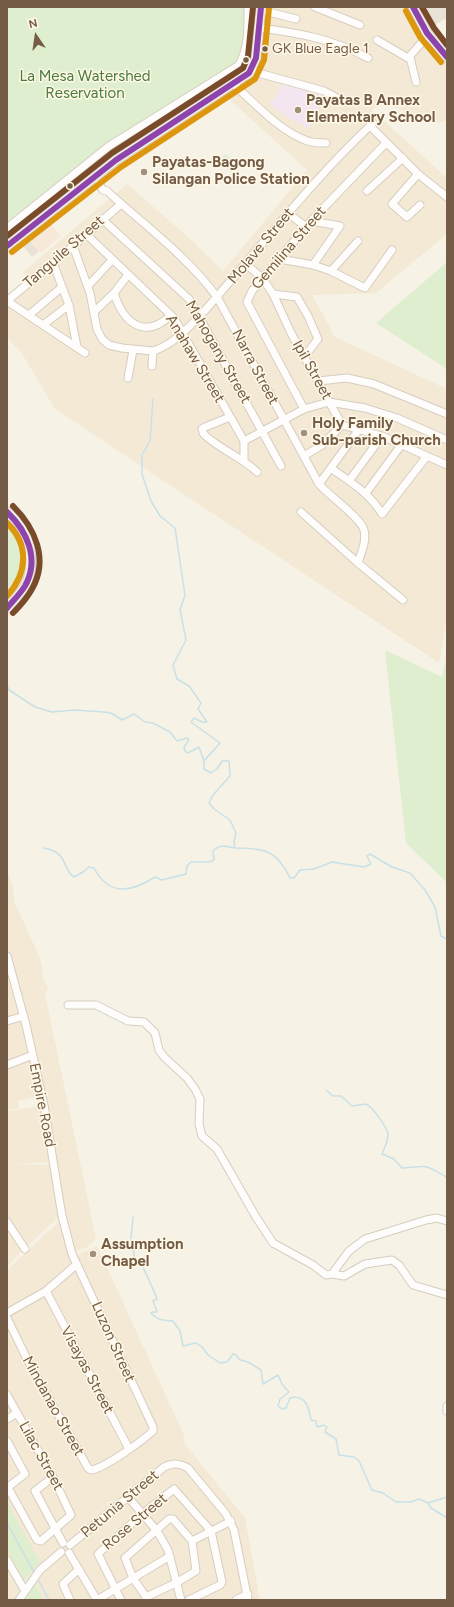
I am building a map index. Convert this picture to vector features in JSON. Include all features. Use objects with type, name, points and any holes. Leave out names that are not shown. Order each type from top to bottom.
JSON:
[{"type":"main road","points":[[413,7],[430,37],[447,58]]},
{"type":"main road","points":[[7,246],[96,180],[130,150],[233,84],[251,70],[256,58],[261,9]]},
{"type":"main road","points":[[7,512],[25,534],[29,545],[31,564],[29,576],[25,586],[7,608]]},
{"type":"street","points":[[7,228],[109,146],[239,65],[248,40],[248,7]]},
{"type":"street","points":[[315,7],[360,25]]},
{"type":"street","points":[[261,9],[296,19]]},
{"type":"street","points":[[260,28],[296,33],[347,47],[368,58]]},
{"type":"street","points":[[410,57],[423,41],[430,37]]},
{"type":"street","points":[[376,40],[408,58],[410,57]]},
{"type":"street","points":[[410,57],[416,82]]},
{"type":"street","points":[[251,70],[324,91],[339,99]]},
{"type":"street","points":[[233,84],[284,128],[311,142],[326,144]]},
{"type":"street","name":"Molave Street","points":[[153,351],[162,348],[183,334],[218,297],[288,213],[340,155],[372,124],[386,143]]},
{"type":"street","points":[[386,143],[418,174],[447,197]]},
{"type":"street","name":"Gemilina Street","points":[[304,409],[248,308],[247,302],[250,295],[262,279],[280,260],[311,221],[386,143]]},
{"type":"street","points":[[367,191],[403,158]]},
{"type":"street","points":[[418,174],[392,204],[407,217],[420,205]]},
{"type":"street","name":"Narra Street","points":[[96,180],[103,190],[107,191],[206,281],[218,297],[319,484],[327,494],[343,505],[364,529],[364,541],[358,563]]},
{"type":"street","name":"Tanguile Street","points":[[7,301],[120,204]]},
{"type":"street","points":[[288,213],[306,227]]},
{"type":"street","name":"Mahogany Street","points":[[102,219],[190,300],[281,466]]},
{"type":"street","points":[[311,221],[340,226],[313,265]]},
{"type":"street","name":"Anahaw Street","points":[[86,234],[171,315],[244,441]]},
{"type":"street","points":[[331,272],[358,241]]},
{"type":"street","points":[[72,246],[88,286],[97,329],[102,339],[109,345],[133,350],[153,351],[152,366]]},
{"type":"street","points":[[280,260],[313,265],[365,288],[392,250]]},
{"type":"street","points":[[88,286],[112,260]]},
{"type":"street","points":[[53,263],[69,305],[77,347]]},
{"type":"street","name":"Ipil Street","points":[[246,263],[262,279],[273,294],[304,356],[342,425]]},
{"type":"street","points":[[94,312],[114,293],[128,275]]},
{"type":"street","points":[[29,315],[62,287]]},
{"type":"street","points":[[114,293],[120,310],[132,323],[141,326],[153,327],[171,315]]},
{"type":"street","points":[[273,294],[297,297],[308,316],[318,339],[304,356]]},
{"type":"street","points":[[7,301],[85,352]]},
{"type":"street","points":[[43,325],[69,305]]},
{"type":"street","points":[[128,378],[133,350]]},
{"type":"street","points":[[318,381],[347,378],[374,384],[447,414]]},
{"type":"street","points":[[244,460],[244,441],[304,409],[329,402],[365,408],[391,416],[447,440]]},
{"type":"street","points":[[230,417],[205,426],[202,429],[203,432],[222,447],[244,460],[257,472]]},
{"type":"street","points":[[304,456],[322,445],[342,425],[360,428],[382,436],[447,465]]},
{"type":"street","points":[[319,484],[332,469],[360,428]]},
{"type":"street","points":[[349,481],[382,436]]},
{"type":"street","points":[[366,493],[402,444]]},
{"type":"street","points":[[332,469],[366,493],[382,514],[428,456]]},
{"type":"street","points":[[301,512],[358,563],[403,600]]},
{"type":"street","name":"Empire Road","points":[[7,956],[24,1016],[45,1111],[62,1216],[72,1254]]},
{"type":"street","points":[[68,1005],[101,1007],[128,1021],[144,1022],[155,1032],[159,1050],[187,1078],[198,1094],[200,1106],[199,1124],[202,1136],[216,1149],[273,1243],[313,1265],[326,1275],[332,1274],[344,1276],[365,1264],[392,1260],[399,1265],[413,1285],[447,1294]]},
{"type":"street","points":[[7,1021],[24,1016]]},
{"type":"street","points":[[7,1065],[32,1055]]},
{"type":"street","points":[[332,1274],[349,1251],[365,1239],[426,1220],[437,1218],[447,1221]]},
{"type":"street","points":[[7,1222],[25,1249]]},
{"type":"street","name":"Luzon Street","points":[[72,1254],[153,1429],[142,1440],[129,1449]]},
{"type":"street","points":[[8,1309],[46,1292],[77,1264]]},
{"type":"street","name":"Visayas Street","points":[[46,1292],[129,1449]]},
{"type":"street","name":"Mindanao Street","points":[[7,1318],[27,1359],[81,1458],[88,1468],[91,1470],[100,1468],[129,1449]]},
{"type":"street","name":"Lilac Street","points":[[7,1395],[72,1512],[70,1517],[55,1529]]},
{"type":"street","points":[[447,1406],[447,1411]]},
{"type":"street","points":[[7,1419],[17,1413]]},
{"type":"street","points":[[7,1441],[24,1474],[7,1487],[37,1540],[41,1541],[55,1529]]},
{"type":"street","name":"Petunia Street","points":[[67,1544],[164,1467],[177,1464],[188,1468],[231,1521],[248,1597]]},
{"type":"street","points":[[53,1477],[36,1491],[55,1529],[72,1549],[69,1553]]},
{"type":"street","name":"Rose Street","points":[[122,1600],[98,1554],[142,1514],[172,1490],[177,1490],[211,1531],[221,1584],[190,1600]]},
{"type":"street","points":[[128,1497],[157,1532],[170,1556],[181,1600]]},
{"type":"street","points":[[169,1519],[173,1519],[192,1540],[196,1571],[176,1584],[146,1597],[133,1578],[125,1558],[157,1532],[169,1519]]},
{"type":"street","points":[[192,1540],[231,1521]]},
{"type":"street","points":[[19,1600],[40,1570],[61,1552],[60,1548],[67,1544]]},
{"type":"street","points":[[61,1552],[64,1554],[69,1553]]},
{"type":"street","points":[[69,1553],[97,1600],[116,1590],[170,1556]]},
{"type":"street","points":[[7,1560],[9,1570],[25,1591]]},
{"type":"street","points":[[70,1600],[63,1584],[79,1569]]},
{"type":"street","points":[[236,1600],[248,1597]]},
{"type":"shaded area","points":[[266,7],[407,7],[413,21],[447,64],[447,120],[439,123],[385,104],[371,109],[447,178],[447,234],[376,293],[312,295],[335,337],[447,389],[447,617],[439,663],[55,409],[21,352],[7,338],[7,296],[29,279],[23,272],[127,184],[189,238],[223,271],[307,170],[228,98],[254,77],[261,48]]},
{"type":"shaded area","points":[[416,7],[447,7],[447,18],[428,29]]},
{"type":"shaded area","name":"Payatas B Annex Elementary School","points":[[281,85],[324,94],[309,129],[287,117],[270,104],[278,93]]},
{"type":"shaded area","points":[[47,220],[61,236],[41,253],[27,237]]},
{"type":"shaded area","points":[[29,240],[39,251],[32,257],[23,246]]},
{"type":"shaded area","points":[[7,870],[13,888],[14,901],[39,956],[43,970],[42,975],[48,988],[45,994],[96,1239],[86,1248],[73,1251],[65,1225],[23,1008],[7,950]]},
{"type":"shaded area","points":[[7,957],[41,1096],[18,1101],[19,1108],[7,1110]]},
{"type":"shaded area","points":[[43,1106],[53,1162],[12,1164],[52,1165],[61,1215],[25,1248],[7,1221],[7,1111]]},
{"type":"shaded area","points":[[62,1219],[70,1254],[77,1255],[97,1246],[184,1435],[183,1442],[245,1518],[260,1600],[7,1600],[7,1270]]},
{"type":"shaded area","points":[[7,1223],[24,1249],[7,1267]]},
{"type":"green space","name":"La Mesa Watershed Reservation","points":[[7,7],[261,7],[254,65],[35,216],[24,231],[7,246]]},
{"type":"green space","points":[[225,154],[239,166],[233,174],[219,162]]},
{"type":"green space","points":[[447,262],[447,369],[376,323]]},
{"type":"green space","points":[[7,513],[13,519],[21,533],[27,550],[28,567],[24,582],[7,606]]},
{"type":"green space","points":[[385,650],[442,677],[447,655],[447,883],[406,843]]},
{"type":"green space","points":[[7,1502],[40,1562],[24,1580],[7,1550]]},
{"type":"green space","points":[[34,1582],[43,1600],[22,1600]]},
{"type":"waterway","points":[[153,399],[150,441],[142,455],[142,474],[151,501],[160,516],[175,528],[185,595],[180,610],[186,640],[173,665],[177,679],[189,686],[201,703],[198,709],[207,722],[202,722],[194,718],[191,722],[220,743],[204,761],[204,769],[211,773],[217,769],[222,761],[229,761],[230,776],[213,795],[209,803],[214,809],[230,820],[236,833],[234,841],[235,848],[254,849],[268,852],[275,856],[290,878],[294,878],[300,870],[314,869],[332,862],[364,867],[371,864],[367,856],[370,854],[392,867],[410,873],[425,890],[435,907],[441,936],[447,939]]},
{"type":"waterway","points":[[7,685],[9,690],[35,707],[52,712],[75,710],[104,712],[111,713],[122,720],[134,714],[145,722],[153,723],[170,732],[177,741],[187,738],[189,740],[184,747],[185,751],[188,753],[199,747],[204,761]]},
{"type":"waterway","points":[[44,848],[52,850],[58,854],[64,861],[67,870],[74,877],[89,867],[94,868],[106,883],[121,889],[129,889],[155,877],[162,880],[186,874],[187,866],[191,862],[209,862],[214,860],[213,851],[218,847],[224,846],[235,848]]},
{"type":"waterway","points":[[326,1090],[333,1096],[341,1096],[352,1106],[366,1104],[376,1113],[388,1132],[382,1154],[394,1159],[402,1168],[420,1166],[427,1167],[447,1178]]},
{"type":"waterway","points":[[133,1217],[130,1248],[134,1252],[134,1258],[140,1262],[143,1267],[157,1299],[153,1301],[157,1312],[151,1313],[158,1319],[173,1321],[180,1331],[183,1346],[196,1343],[202,1347],[208,1355],[220,1363],[227,1362],[233,1354],[236,1355],[240,1360],[248,1362],[261,1370],[263,1384],[278,1375],[282,1384],[289,1392],[280,1399],[278,1406],[282,1409],[286,1408],[290,1398],[295,1397],[303,1400],[308,1407],[311,1420],[316,1421],[317,1427],[324,1425],[327,1427],[325,1432],[336,1439],[339,1455],[354,1457],[359,1461],[372,1490],[383,1493],[396,1502],[411,1502],[419,1499],[428,1503],[447,1497]]},
{"type":"waterway","points":[[428,1503],[431,1508],[447,1518]]},
{"type":"waterway","points":[[7,1523],[35,1574]]},
{"type":"waterway","points":[[37,1578],[49,1600]]},
{"type":"transit line","points":[[7,236],[112,153],[243,68],[248,56],[253,7]]},
{"type":"transit line","points":[[7,246],[116,160],[249,73],[256,58],[261,7]]},
{"type":"transit line","points":[[413,7],[427,33],[447,57]]},
{"type":"transit line","points":[[422,7],[434,28],[447,45]]},
{"type":"transit line","points":[[12,252],[121,167],[255,79],[264,60],[269,8]]},
{"type":"transit line","points":[[406,11],[420,37],[441,62]]},
{"type":"transit line","points":[[13,506],[28,524],[37,544],[39,555],[37,578],[28,596],[13,613]]},
{"type":"transit line","points":[[7,512],[20,528],[25,537],[31,556],[31,566],[25,586],[7,608]]},
{"type":"transit line","points":[[7,523],[20,541],[23,560],[19,578],[7,596]]},
{"type":"place","name":"GK Blue Eagle 1","points":[[265,49]]},
{"type":"place","name":"Payatas B Annex Elementary School","points":[[298,110]]},
{"type":"place","name":"Payatas-Bagong Silangan Police Station","points":[[144,172]]},
{"type":"place","name":"Holy Family Sub-parish Church","points":[[304,433]]},
{"type":"place","name":"Assumption Chapel","points":[[93,1254]]}]
